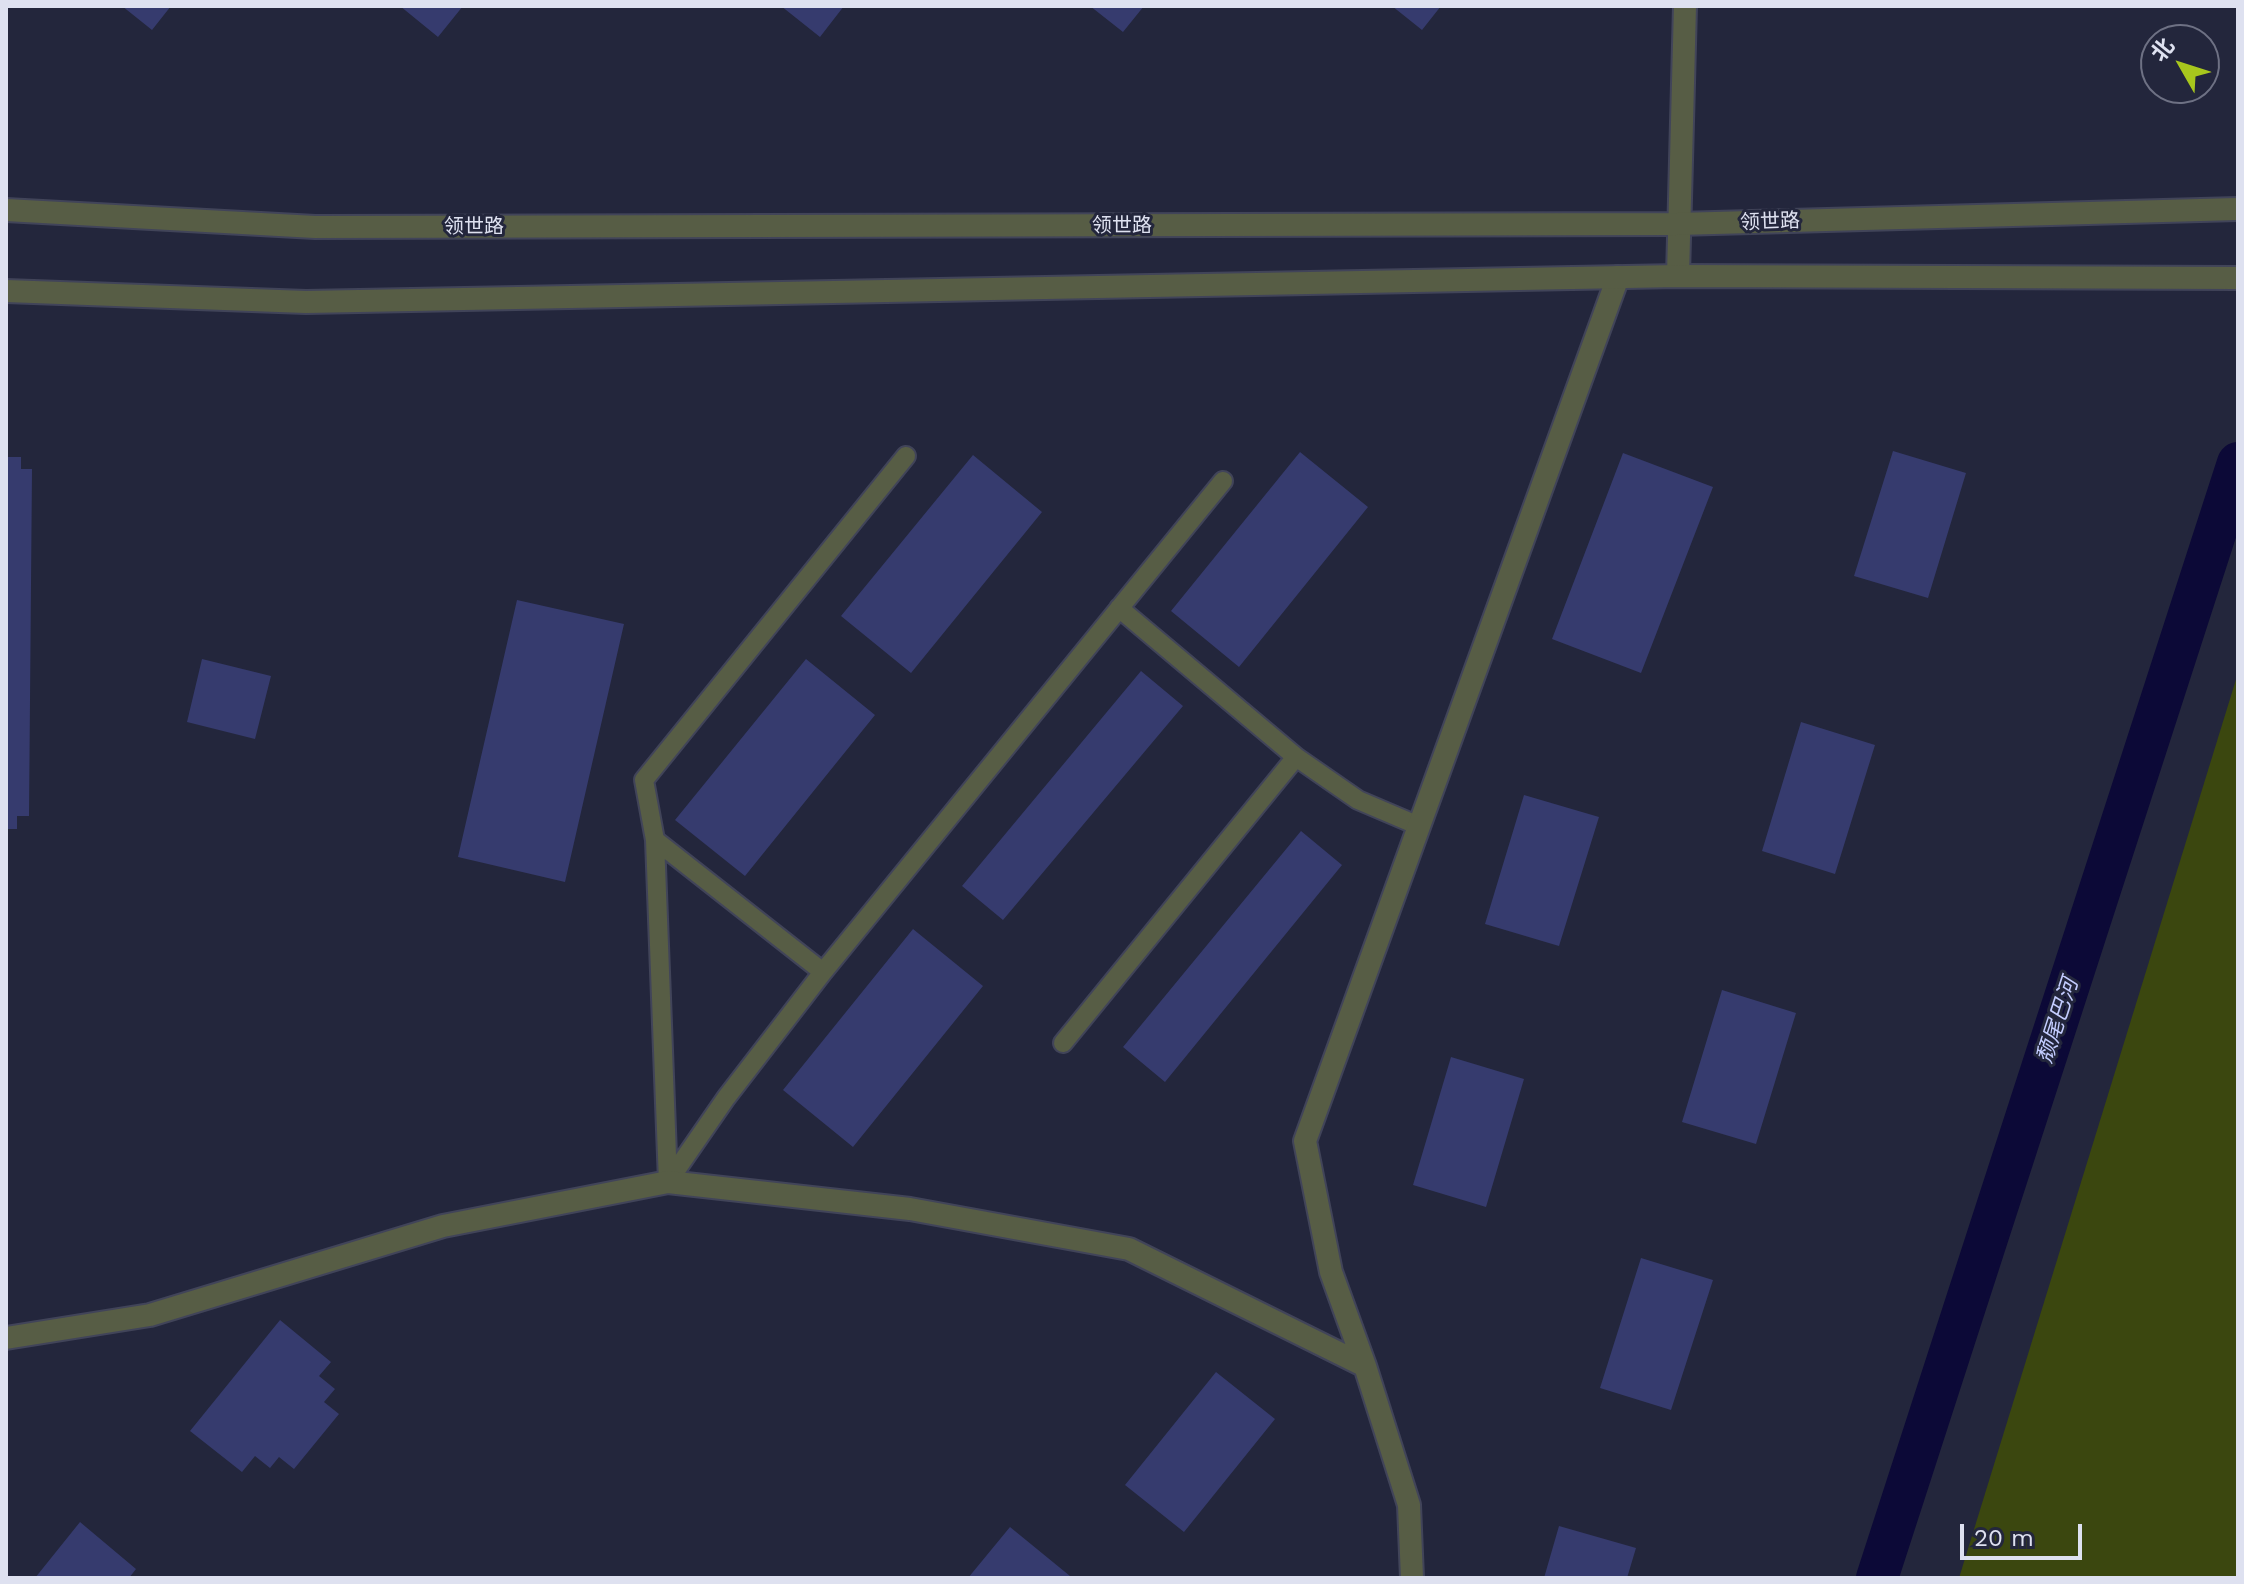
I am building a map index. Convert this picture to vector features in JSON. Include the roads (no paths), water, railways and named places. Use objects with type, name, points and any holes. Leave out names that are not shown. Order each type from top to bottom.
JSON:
[{"type":"street","points":[[1678,276],[1685,6]]},
{"type":"street","name":"领世路","points":[[6,210],[315,227],[1677,224],[2238,209]]},
{"type":"street","points":[[6,291],[306,302],[1678,276],[2236,278]]},
{"type":"street","points":[[1412,1578],[1409,1505],[1365,1366],[1331,1272],[1305,1141],[1618,277]]},
{"type":"street","points":[[6,1338],[150,1315],[443,1226],[668,1182],[910,1209],[1129,1249],[1365,1366]]},
{"type":"lane","points":[[668,1182],[655,840],[644,780],[906,456]]},
{"type":"lane","points":[[668,1182],[726,1098],[823,972],[1223,481]]},
{"type":"lane","points":[[1119,608],[1296,757],[1358,800],[1419,826]]},
{"type":"lane","points":[[1063,1043],[1296,757]]},
{"type":"lane","points":[[655,840],[823,972]]},
{"type":"waterway","name":"颓尾巴河","points":[[1877,1578],[2238,463]]}]
